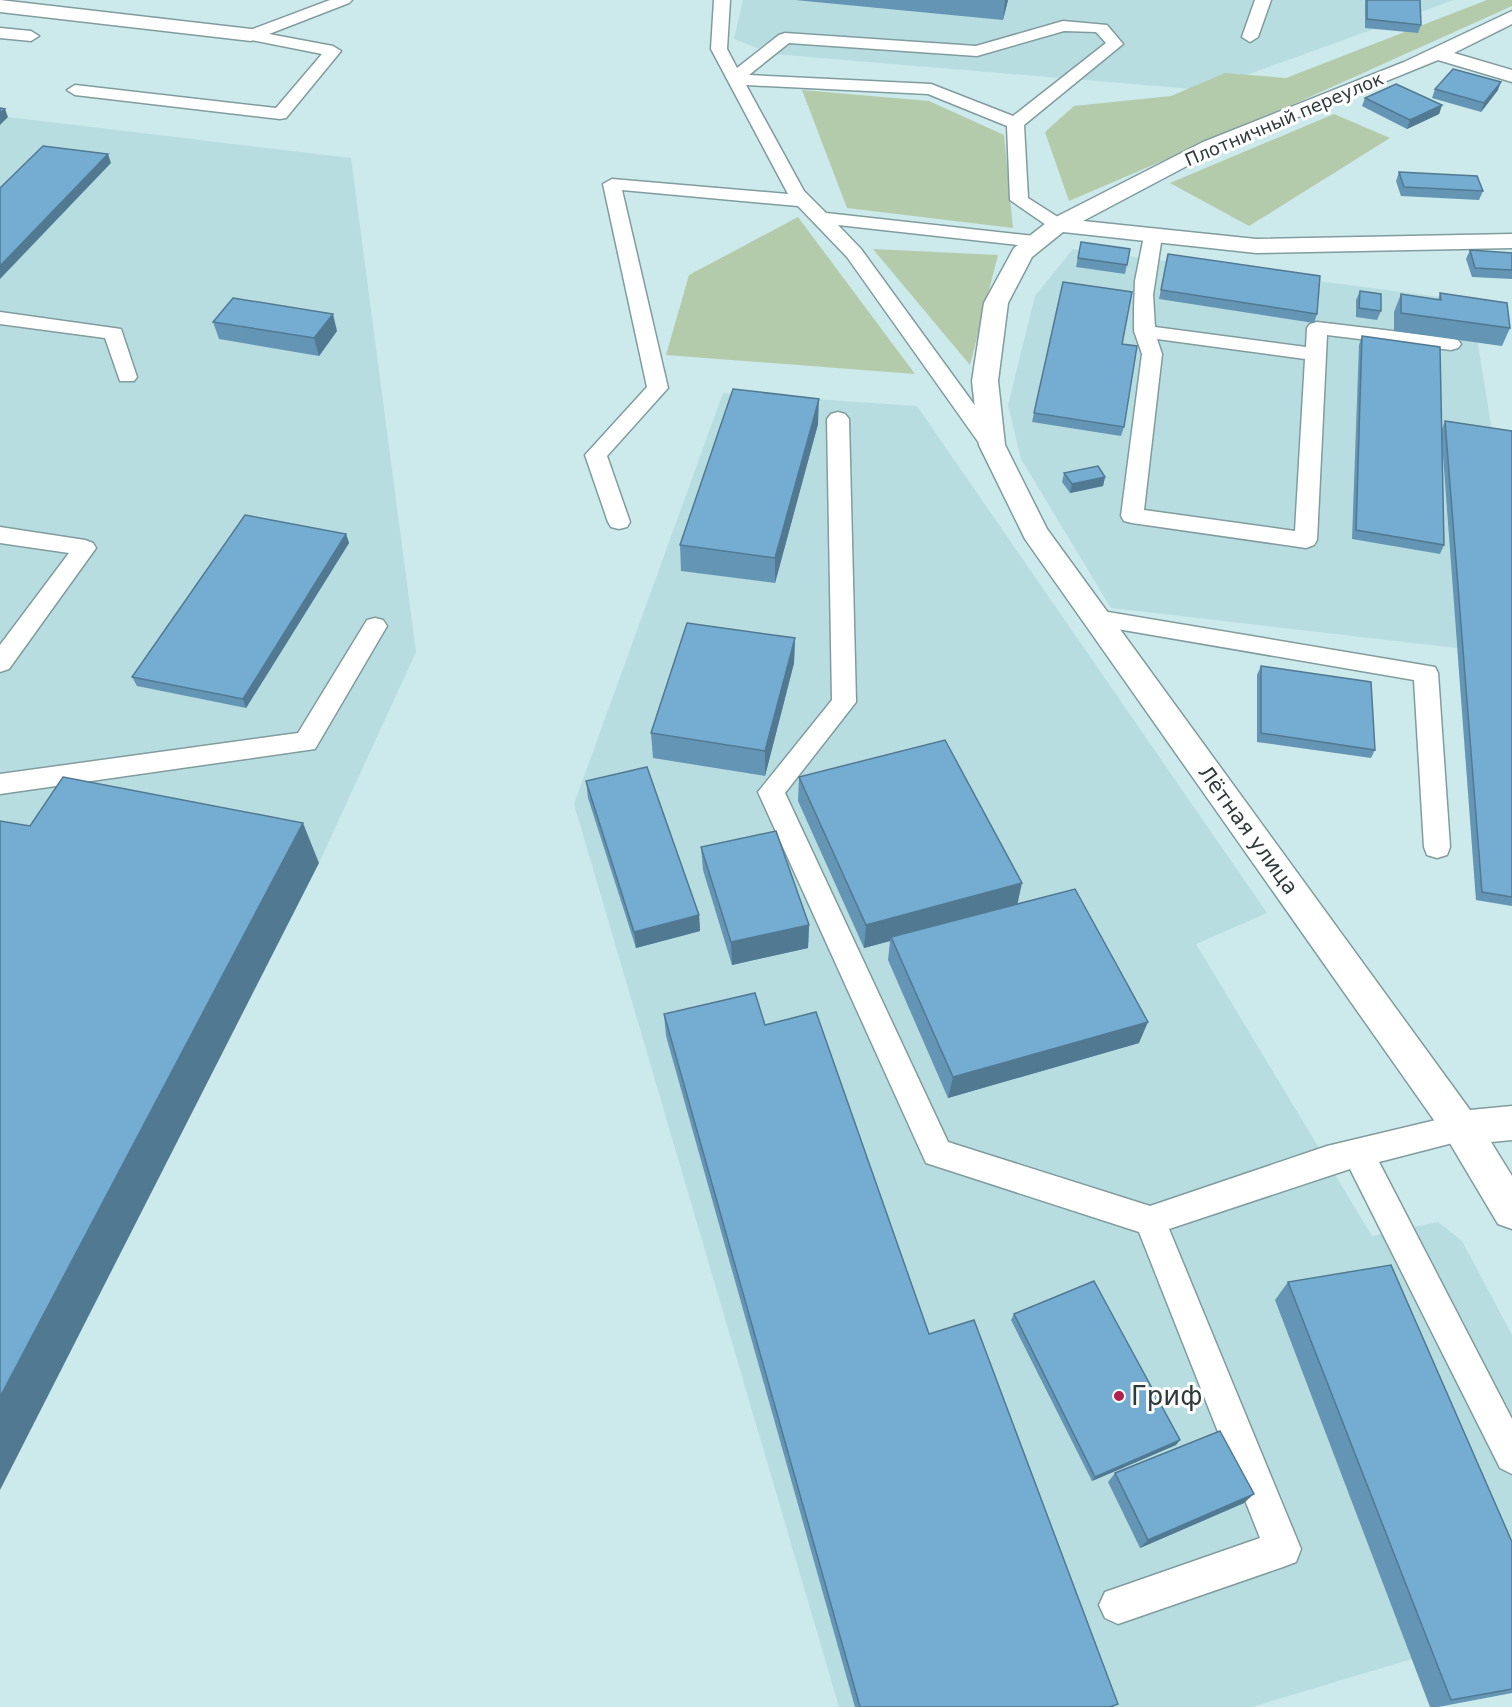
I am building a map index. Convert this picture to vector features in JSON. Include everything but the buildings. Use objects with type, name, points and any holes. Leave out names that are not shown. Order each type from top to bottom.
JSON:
[{"type":"street","points":[[0,6],[251,35]]},
{"type":"street","name":"Плотничный переулок","points":[[992,445],[985,381],[996,303],[1022,253],[1058,225],[1210,146],[1438,54],[1512,17]]},
{"type":"street","points":[[1438,54],[1512,76]]},
{"type":"street","points":[[1058,225],[1257,246],[1512,240]]},
{"type":"street","name":"Лётная улица","points":[[992,445],[1035,532],[1461,1128],[1512,1211]]},
{"type":"street","points":[[1461,1128],[1512,1123]]},
{"type":"lane","points":[[251,35],[344,0]]},
{"type":"lane","points":[[722,0],[718,50],[796,193],[854,254],[992,445]]},
{"type":"lane","points":[[1250,37],[1263,0]]},
{"type":"lane","points":[[734,79],[784,38],[977,51],[1063,26],[1101,28],[1115,44],[1015,123]]},
{"type":"lane","points":[[0,33],[31,36]]},
{"type":"lane","points":[[75,90],[280,114],[333,51],[251,35]]},
{"type":"lane","points":[[734,79],[931,89],[1015,123]]},
{"type":"lane","points":[[1015,123],[1019,200],[1058,225]]},
{"type":"lane","points":[[620,522],[596,455],[658,388],[612,184],[804,201]]},
{"type":"lane","points":[[820,218],[1037,241]]},
{"type":"lane","points":[[1153,236],[1143,282],[1144,331],[1152,354],[1132,516],[1306,540],[1317,328],[1451,344]]},
{"type":"lane","points":[[0,318],[114,333],[127,377]]},
{"type":"lane","points":[[1144,331],[1316,354]]},
{"type":"lane","points":[[838,419],[844,702],[771,792],[937,1154],[1150,1221],[1327,1160],[1461,1128]]},
{"type":"lane","points":[[0,535],[85,548],[0,663]]},
{"type":"lane","points":[[1096,618],[1426,673],[1437,847]]},
{"type":"lane","points":[[0,784],[306,742],[375,626]]},
{"type":"lane","points":[[1358,1153],[1512,1455]]},
{"type":"lane","points":[[1118,1605],[1283,1549],[1150,1221]]},
{"type":"shaded area","points":[[743,0],[1454,0],[1205,90],[773,54],[734,39]]},
{"type":"shaded area","points":[[0,116],[351,158],[416,652],[319,863],[0,1490]]},
{"type":"shaded area","points":[[1073,249],[1471,301],[1493,437],[1512,440],[1512,906],[1476,900],[1457,648],[1111,608],[1021,459],[1008,405],[1035,296]]},
{"type":"shaded area","points":[[723,393],[917,406],[1267,913],[1196,944],[1372,1236],[1438,1222],[1462,1241],[1512,1335],[1512,1629],[1252,1707],[839,1707],[574,804]]},
{"type":"green space","points":[[1487,0],[1512,0],[1512,6],[1274,113],[1069,201],[1045,132],[1074,106],[1171,96],[1225,73],[1286,78]]},
{"type":"green space","points":[[802,90],[929,101],[1004,135],[1013,228],[847,208]]},
{"type":"green space","points":[[1334,114],[1390,138],[1249,226],[1170,183]]},
{"type":"green space","points":[[798,217],[915,374],[666,355],[689,275]]},
{"type":"green space","points":[[873,249],[998,255],[970,365]]},
{"type":"place","name":"Гриф","points":[[1119,1396]]}]
